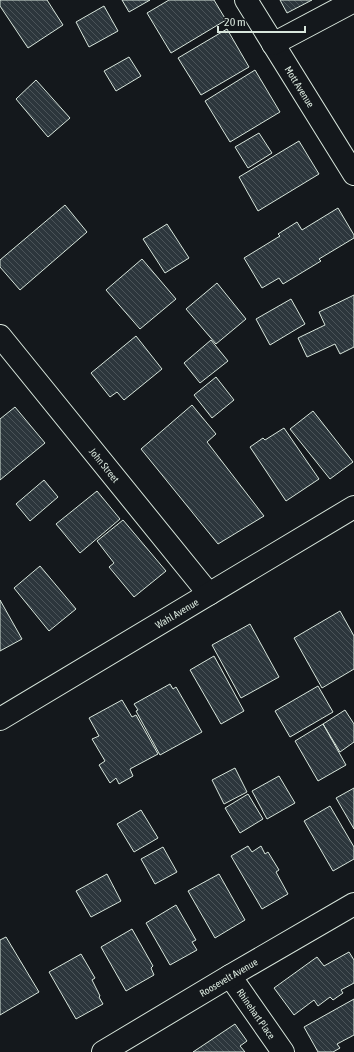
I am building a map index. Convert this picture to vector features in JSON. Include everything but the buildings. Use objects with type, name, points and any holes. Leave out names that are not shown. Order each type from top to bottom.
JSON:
[{"type":"street","name":"Mott Avenue","points":[[246,0],[354,174]]},
{"type":"street","points":[[273,44],[354,1]]},
{"type":"street","name":"John Street","points":[[0,336],[209,594]]},
{"type":"street","name":"Wahl Avenue","points":[[0,719],[354,507]]},
{"type":"street","name":"Roosevelt Avenue","points":[[103,1052],[354,904]]},
{"type":"street","name":"Rhinehart Place","points":[[230,976],[283,1052]]}]
